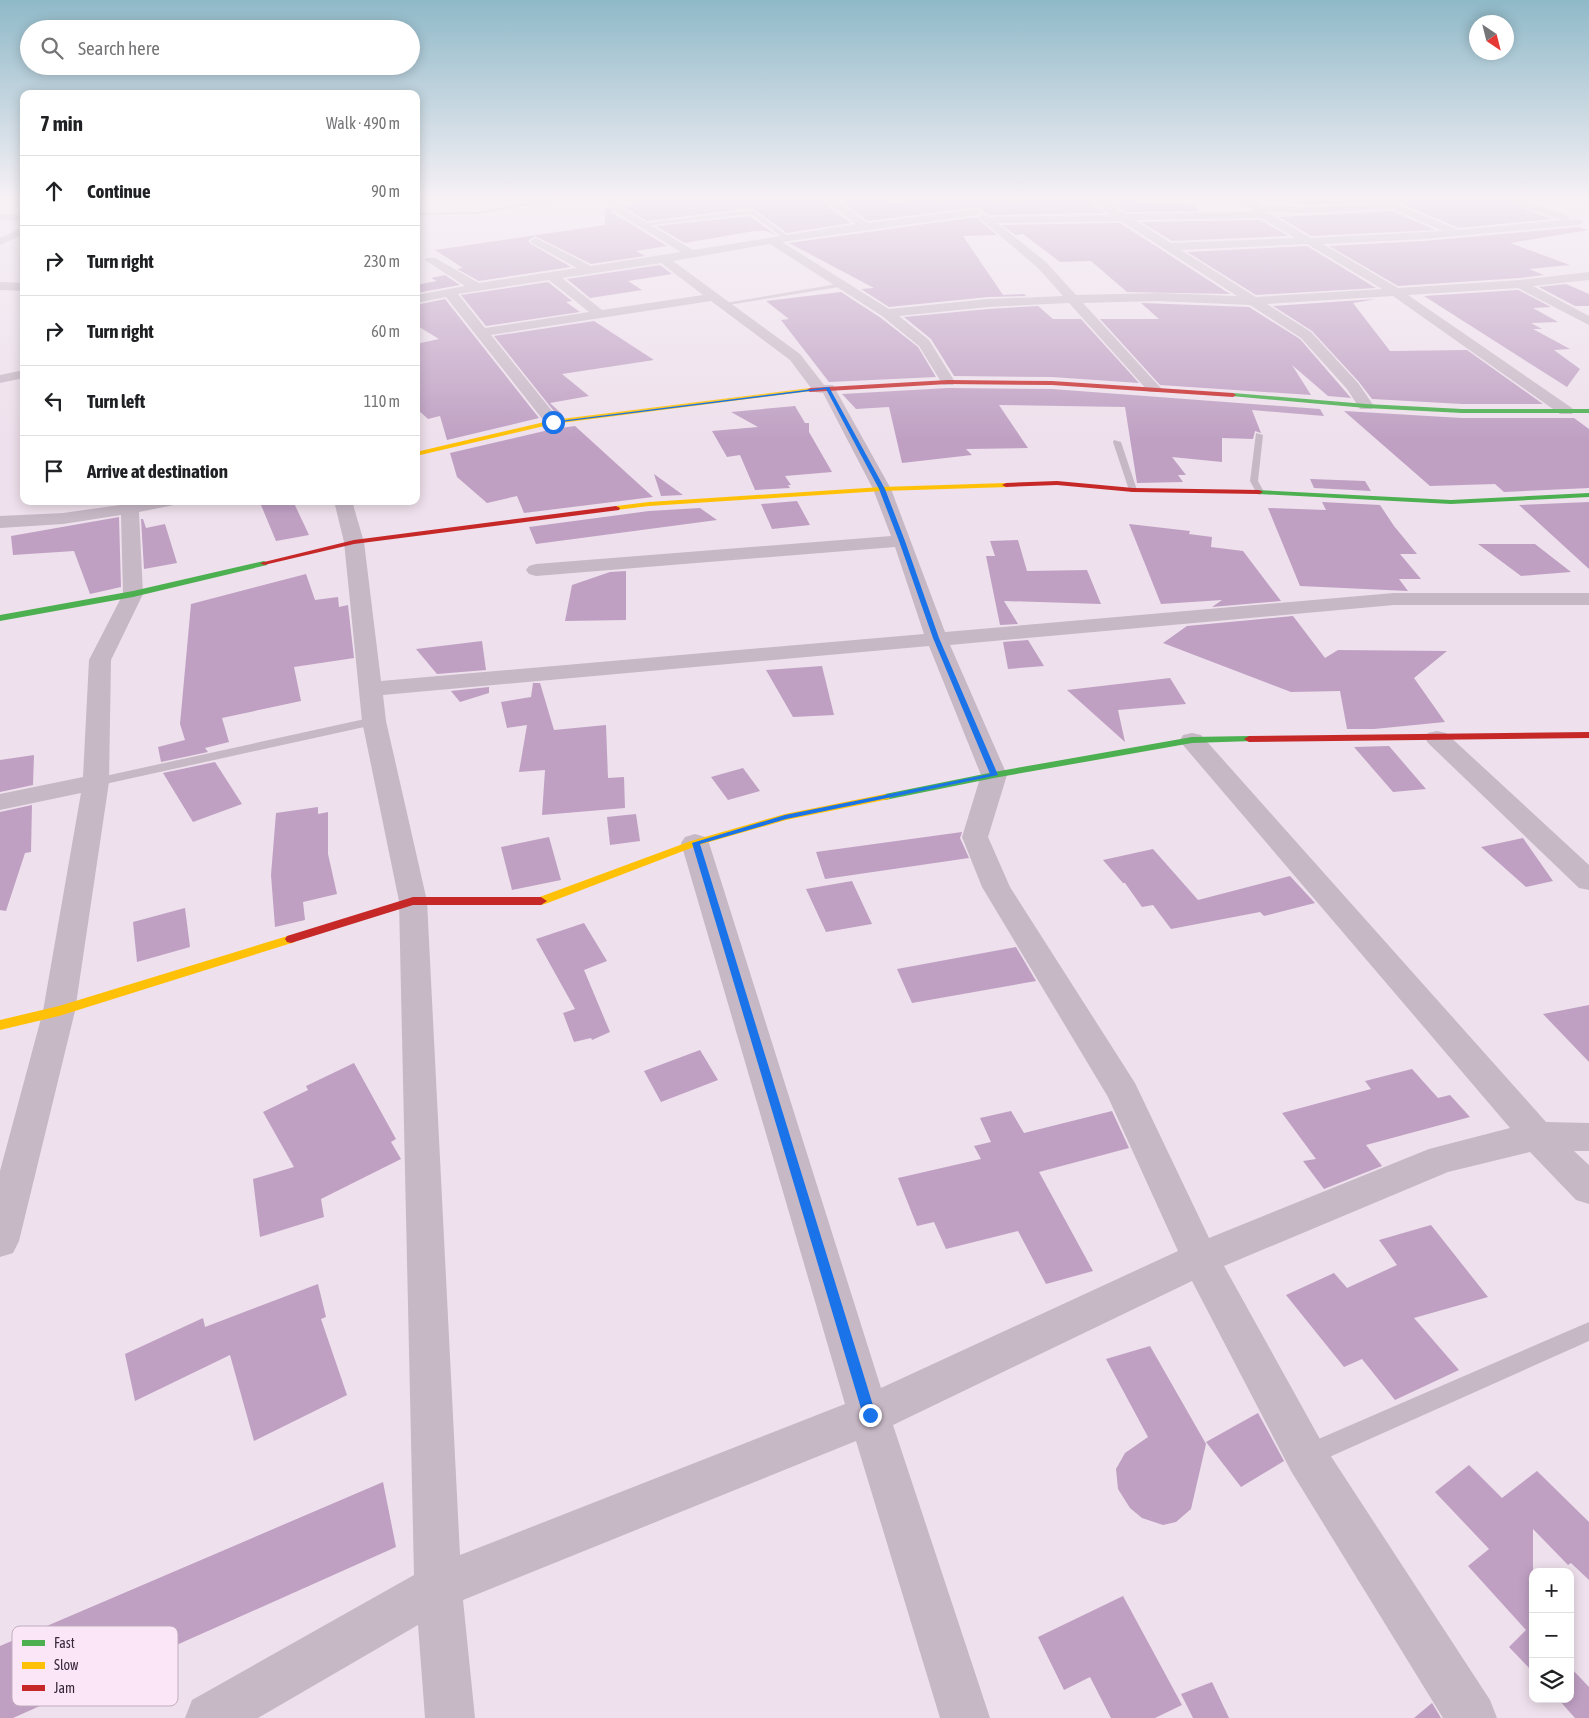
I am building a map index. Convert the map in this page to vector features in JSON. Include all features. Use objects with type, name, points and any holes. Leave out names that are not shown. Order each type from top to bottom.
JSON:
[{"type":"street","points":[[463,279],[475,286]]},
{"type":"street","points":[[420,298],[475,286],[522,279]]},
{"type":"street","points":[[556,279],[598,313]]},
{"type":"street","points":[[690,279],[795,357],[823,388],[882,489],[936,638],[994,775],[975,836],[996,887],[1123,1092],[1200,1259],[1306,1456],[1472,1718]]},
{"type":"street","points":[[834,279],[888,313],[924,343],[948,382]]},
{"type":"street","points":[[1055,279],[1154,388]]},
{"type":"street","points":[[1220,279],[1306,335],[1353,386],[1366,406]]},
{"type":"street","points":[[1374,279],[1396,292],[1566,411],[1578,422]]},
{"type":"street","points":[[888,313],[988,303],[1072,299],[1158,297],[1254,301],[1520,284],[1562,279]]},
{"type":"street","points":[[1520,284],[1589,321]]},
{"type":"street","points":[[0,286],[20,287]]},
{"type":"street","points":[[449,292],[483,332],[553,422]]},
{"type":"street","points":[[483,332],[598,313],[717,300]]},
{"type":"street","points":[[0,379],[20,375]]},
{"type":"street","points":[[420,453],[553,422],[823,388],[948,382],[1052,383],[1154,388],[1366,406],[1462,411],[1589,411]]},
{"type":"street","points":[[0,618],[133,594],[354,542],[649,504],[882,489],[1057,483],[1133,490],[1260,492],[1451,502],[1589,495]]},
{"type":"street","points":[[0,522],[25,522],[129,505],[133,594],[100,660],[96,782],[59,1011],[0,1240]]},
{"type":"street","points":[[344,505],[354,542],[374,722],[413,901],[438,1587],[450,1718]]},
{"type":"street","points":[[536,570],[902,541]]},
{"type":"street","points":[[369,689],[1394,599],[1589,599]]},
{"type":"street","points":[[0,1025],[59,1011],[413,901],[538,902],[696,843],[785,817],[994,775],[1192,740],[1589,735]]},
{"type":"street","points":[[1437,738],[1589,881]]},
{"type":"street","points":[[1192,740],[1538,1136],[1589,1189]]},
{"type":"street","points":[[0,802],[96,782]]},
{"type":"street","points":[[696,843],[870,1415],[965,1718]]},
{"type":"street","points":[[210,1718],[438,1587],[870,1415],[1200,1259],[1442,1159],[1538,1136],[1589,1137]]},
{"type":"lane","points":[[717,300],[843,285]]},
{"type":"lane","points":[[1259,435],[1254,481],[1260,492]]},
{"type":"lane","points":[[1117,442],[1133,490]]},
{"type":"lane","points":[[96,782],[374,722]]},
{"type":"lane","points":[[1306,1456],[1589,1331]]},
{"type":"building","points":[[433,279],[451,279],[460,285],[420,292],[420,284],[437,281]]},
{"type":"building","points":[[567,279],[639,279],[628,281],[642,290],[590,298]]},
{"type":"building","points":[[857,279],[992,279],[1003,295],[1024,294],[1026,296],[988,297],[889,307],[861,289],[874,288]]},
{"type":"building","points":[[1112,279],[1207,279],[1230,294],[1127,292]]},
{"type":"building","points":[[1231,279],[1361,279],[1376,288],[1256,295]]},
{"type":"building","points":[[1386,279],[1502,279],[1398,286]]},
{"type":"building","points":[[548,282],[572,301],[566,302],[580,312],[486,326],[461,295]]},
{"type":"building","points":[[1566,284],[1589,294],[1589,306],[1575,306],[1539,287]]},
{"type":"building","points":[[1518,290],[1551,307],[1533,308],[1558,322],[1531,323],[1542,329],[1533,329],[1570,349],[1554,350],[1580,369],[1567,387],[1424,296]]},
{"type":"building","points":[[841,292],[881,318],[918,347],[936,377],[829,382],[781,320],[789,319],[766,301]]},
{"type":"building","points":[[445,299],[539,418],[447,440],[440,416],[428,419],[420,412],[420,343],[439,339],[420,327],[420,304]]},
{"type":"building","points":[[1376,299],[1353,303],[1390,351],[1467,350],[1543,404],[1462,404],[1372,399],[1312,331],[1273,306]]},
{"type":"building","points":[[1141,303],[1249,307],[1300,339],[1351,398],[1328,396],[1292,365],[1311,395],[1160,385],[1100,319],[1159,319]]},
{"type":"building","points":[[1038,306],[1053,319],[1081,319],[1139,383],[1052,377],[954,376],[931,339],[904,317],[988,309]]},
{"type":"building","points":[[594,321],[654,360],[562,374],[589,396],[550,403],[562,414],[557,415],[494,336]]},
{"type":"building","points":[[948,388],[1052,389],[1320,409],[1324,416],[1252,410],[1261,433],[1255,431],[1253,439],[1222,438],[1222,462],[1172,457],[1186,475],[1178,475],[1183,482],[1137,483],[1125,407],[999,405],[1028,448],[966,449],[972,455],[902,463],[889,407],[856,409],[842,394]]},
{"type":"building","points":[[795,406],[805,423],[809,423],[809,432],[832,472],[785,476],[791,485],[788,485],[790,488],[755,490],[740,455],[727,457],[712,431],[758,427],[731,412]]},
{"type":"building","points":[[1344,411],[1462,418],[1574,418],[1589,429],[1589,488],[1504,492],[1495,484],[1430,486]]},
{"type":"building","points":[[575,426],[653,497],[524,513],[517,496],[487,503],[457,477],[450,453],[553,429]]},
{"type":"building","points":[[654,474],[683,495],[661,496]]},
{"type":"building","points":[[1310,479],[1365,481],[1371,491],[1314,488]]},
{"type":"building","points":[[797,501],[810,525],[772,529],[761,504]]},
{"type":"building","points":[[1322,502],[1380,505],[1417,554],[1400,554],[1421,579],[1399,579],[1408,591],[1300,586],[1268,508],[1326,510]]},
{"type":"building","points":[[1589,502],[1589,569],[1519,505]]},
{"type":"building","points":[[261,505],[295,505],[309,535],[276,541]]},
{"type":"building","points":[[700,508],[717,520],[536,544],[529,527],[649,511]]},
{"type":"building","points":[[119,517],[121,587],[90,594],[74,551],[13,555],[11,536]]},
{"type":"building","points":[[141,519],[143,519],[146,528],[165,524],[177,563],[144,569]]},
{"type":"building","points":[[1129,524],[1190,531],[1189,534],[1212,537],[1211,547],[1243,551],[1281,601],[1212,607],[1222,600],[1161,604]]},
{"type":"building","points":[[1018,540],[1027,571],[1087,570],[1101,604],[1004,601],[1018,624],[1000,625],[986,556],[995,556],[990,541]]},
{"type":"building","points":[[1478,544],[1535,544],[1571,572],[1521,576]]},
{"type":"building","points":[[626,571],[626,620],[565,621],[572,585],[610,572]]},
{"type":"building","points":[[306,574],[315,600],[338,597],[339,607],[348,605],[354,658],[294,667],[301,701],[222,718],[229,742],[205,748],[208,752],[161,762],[158,747],[185,740],[180,724],[191,604]]},
{"type":"building","points":[[1293,616],[1325,658],[1338,650],[1447,651],[1414,678],[1445,722],[1374,729],[1347,729],[1340,691],[1291,692],[1163,643],[1187,626]]},
{"type":"building","points":[[1028,640],[1044,666],[1008,669],[1003,642]]},
{"type":"building","points":[[482,641],[486,670],[437,674],[416,649]]},
{"type":"building","points":[[822,666],[834,715],[793,717],[766,670]]},
{"type":"building","points":[[1170,678],[1186,704],[1118,710],[1125,742],[1067,690]]},
{"type":"building","points":[[533,683],[540,683],[554,730],[606,725],[608,778],[624,777],[625,808],[542,815],[545,770],[519,772],[527,725],[507,728],[501,702],[531,697]]},
{"type":"building","points":[[489,687],[489,693],[460,702],[451,691]]},
{"type":"building","points":[[1389,746],[1426,789],[1393,792],[1354,747]]},
{"type":"building","points":[[34,755],[33,785],[0,792],[0,760]]},
{"type":"building","points":[[215,762],[242,804],[193,822],[163,773]]},
{"type":"building","points":[[743,768],[760,791],[728,800],[711,777]]},
{"type":"building","points":[[32,805],[31,852],[25,853],[6,911],[0,910],[0,812]]},
{"type":"building","points":[[318,807],[318,814],[328,812],[328,854],[337,894],[303,902],[305,920],[275,927],[271,875],[276,813]]},
{"type":"building","points":[[636,814],[640,841],[610,845],[607,817]]},
{"type":"building","points":[[962,832],[960,838],[969,858],[825,879],[816,852]]},
{"type":"building","points":[[549,837],[561,880],[512,890],[501,847]]},
{"type":"building","points":[[1523,838],[1553,881],[1526,887],[1481,847]]},
{"type":"building","points":[[1153,849],[1198,900],[1290,876],[1315,903],[1264,916],[1260,912],[1171,929],[1153,905],[1142,907],[1125,883],[1103,860]]},
{"type":"building","points":[[852,881],[872,924],[826,932],[806,889]]},
{"type":"building","points":[[185,908],[190,947],[137,962],[133,922]]},
{"type":"building","points":[[584,923],[607,961],[584,970],[610,1032],[592,1040],[591,1038],[574,1042],[563,1013],[575,1009],[536,939]]},
{"type":"building","points":[[1016,947],[1036,981],[912,1003],[897,969]]},
{"type":"building","points":[[1589,1005],[1589,1062],[1543,1014]]},
{"type":"building","points":[[700,1050],[718,1080],[661,1102],[644,1071]]},
{"type":"building","points":[[354,1063],[396,1139],[391,1142],[401,1159],[321,1199],[324,1217],[260,1237],[253,1179],[294,1167],[263,1112],[308,1090],[306,1086]]},
{"type":"building","points":[[1412,1069],[1438,1098],[1450,1095],[1470,1117],[1366,1145],[1382,1166],[1324,1189],[1303,1161],[1316,1159],[1282,1113],[1371,1089],[1365,1081]]},
{"type":"building","points":[[1011,1111],[1024,1133],[1112,1111],[1129,1148],[1039,1172],[1093,1271],[1046,1284],[1018,1231],[946,1249],[934,1222],[917,1226],[898,1178],[981,1159],[974,1146],[991,1142],[980,1118]]},
{"type":"building","points":[[1431,1225],[1488,1297],[1414,1318],[1459,1370],[1395,1400],[1362,1359],[1344,1367],[1286,1295],[1334,1273],[1347,1288],[1397,1265],[1379,1240]]},
{"type":"building","points":[[318,1284],[326,1317],[321,1319],[347,1395],[254,1441],[230,1355],[135,1401],[125,1354],[203,1318],[205,1327]]},
{"type":"building","points":[[1150,1346],[1206,1444],[1191,1509],[1176,1522],[1163,1525],[1142,1518],[1130,1508],[1118,1489],[1116,1469],[1125,1453],[1148,1437],[1106,1359]]},
{"type":"building","points":[[1258,1413],[1284,1461],[1241,1487],[1206,1442]]},
{"type":"building","points":[[1469,1465],[1502,1498],[1537,1471],[1589,1522],[1589,1580],[1571,1563],[1568,1565],[1533,1529],[1533,1568],[1529,1568],[1529,1668],[1509,1647],[1526,1630],[1468,1566],[1489,1549],[1435,1492]]},
{"type":"building","points":[[383,1482],[396,1547],[178,1644],[178,1626],[47,1626]]},
{"type":"building","points":[[1123,1596],[1182,1705],[1155,1718],[1111,1718],[1090,1677],[1064,1690],[1038,1637]]},
{"type":"building","points":[[12,1641],[12,1706],[40,1706],[13,1718],[0,1718],[0,1646]]},
{"type":"building","points":[[1574,1671],[1589,1687],[1589,1718],[1575,1718],[1562,1703],[1574,1703]]},
{"type":"building","points":[[1212,1682],[1229,1718],[1193,1718],[1181,1694]]},
{"type":"building","points":[[1432,1703],[1441,1718],[1414,1718]]},
{"type":"traffic: fast","points":[[1233,395],[1366,406],[1462,411],[1589,411]]},
{"type":"traffic: fast","points":[[1259,492],[1451,502],[1589,495]]},
{"type":"traffic: fast","points":[[0,618],[133,594],[264,563]]},
{"type":"traffic: fast","points":[[885,797],[994,775],[1192,740],[1249,739]]},
{"type":"traffic: slow","points":[[420,453],[553,422],[810,390]]},
{"type":"traffic: slow","points":[[616,508],[649,504],[882,489],[1006,485]]},
{"type":"traffic: slow","points":[[541,901],[695,843],[785,817],[885,797]]},
{"type":"traffic: slow","points":[[0,1025],[59,1011],[291,939]]},
{"type":"traffic: jam","points":[[810,390],[948,382],[1052,383],[1233,395]]},
{"type":"traffic: jam","points":[[1006,485],[1057,483],[1133,490],[1259,492]]},
{"type":"traffic: jam","points":[[264,563],[354,542],[616,508]]},
{"type":"traffic: jam","points":[[1249,739],[1589,735]]},
{"type":"traffic: jam","points":[[291,939],[413,901],[541,901]]},
{"type":"route","points":[[553,422],[828,388],[882,489],[936,638],[994,775],[785,817],[696,843],[870,1415]]}]
